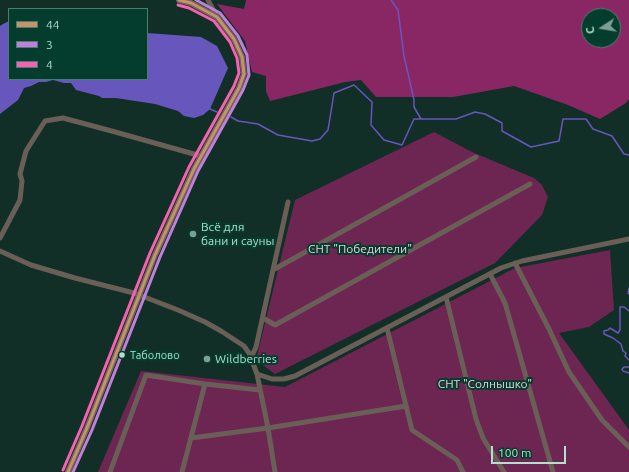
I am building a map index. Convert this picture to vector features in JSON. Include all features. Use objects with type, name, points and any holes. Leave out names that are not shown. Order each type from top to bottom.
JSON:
[{"type":"main road","points":[[68,472],[87,428],[155,255],[194,169],[239,88],[244,74],[242,57],[234,39],[217,17],[191,2],[179,0]]},
{"type":"street","points":[[208,0],[217,17]]},
{"type":"street","points":[[0,238],[20,200],[22,181],[20,174],[26,151],[45,121],[63,118],[201,156]]},
{"type":"street","points":[[273,270],[476,157]]},
{"type":"street","points":[[263,318],[275,325],[530,184]]},
{"type":"street","points":[[251,358],[256,347],[263,318],[288,202]]},
{"type":"street","points":[[257,374],[272,379],[284,379],[295,376],[500,268],[515,263],[629,239]]},
{"type":"street","points":[[0,251],[31,265],[74,278],[139,294],[178,310],[221,331],[244,346],[251,358],[257,374],[275,472]]},
{"type":"street","points":[[515,263],[569,372],[602,420],[629,447]]},
{"type":"street","points":[[490,274],[505,303],[553,472]]},
{"type":"street","points":[[446,297],[476,418],[483,438],[504,472]]},
{"type":"street","points":[[387,328],[412,430],[457,460],[463,472]]},
{"type":"street","points":[[110,472],[146,375],[205,384],[260,390]]},
{"type":"street","points":[[182,472],[205,384]]},
{"type":"street","points":[[191,438],[268,428],[406,406]]},
{"type":"green space","name":"СНТ \"Победители\"","points":[[434,132],[472,152],[534,178],[542,185],[548,197],[542,215],[495,263],[275,374],[256,360],[295,200]]},
{"type":"green space","name":"СНТ \"Солнышко\"","points":[[610,250],[614,310],[589,327],[559,333],[629,430],[629,472],[98,472],[141,371],[285,387],[515,268]]},
{"type":"shaded area","points":[[246,0],[629,0],[629,99],[626,103],[600,119],[568,105],[514,86],[453,97],[376,97],[361,80],[345,82],[270,101],[266,91],[266,76],[252,72],[245,41],[217,4],[244,9]]},
{"type":"shaded area","points":[[8,22],[8,80],[53,80],[39,82],[24,88],[18,100],[0,114],[0,26]]},
{"type":"shaded area","points":[[148,33],[201,37],[217,46],[228,68],[210,109],[203,115],[194,118],[184,116],[178,111],[155,104],[116,98],[102,98],[76,90],[71,83],[53,80],[148,80]]},
{"type":"waterway","points":[[391,0],[398,10],[404,56],[414,100],[414,107],[421,119]]},
{"type":"waterway","points":[[231,117],[238,121],[258,124],[278,135],[312,141],[320,139],[328,130],[334,93],[354,85],[372,102],[371,125],[384,140],[402,145],[414,119],[456,119],[475,112],[485,114],[502,123],[502,131],[531,147],[559,141],[563,119],[586,119],[593,129],[612,136],[624,154],[629,155]]},
{"type":"waterway","points":[[209,108],[217,112]]},
{"type":"waterway","points":[[629,288],[629,294]]},
{"type":"waterway","points":[[629,311],[624,307],[620,307],[620,330],[618,333],[610,328],[604,331],[604,334],[621,344],[623,351],[626,353],[625,356],[629,360]]},
{"type":"waterway","points":[[629,367],[624,367],[622,369],[623,371],[629,373]]},
{"type":"transit line","name":"44","points":[[68,472],[87,428],[155,255],[194,169],[239,88],[244,74],[242,57],[234,39],[217,17],[191,3],[179,0]]},
{"type":"transit line","name":"3","points":[[73,472],[92,430],[160,257],[198,171],[243,90],[249,75],[247,55],[238,36],[220,13],[196,0]]},
{"type":"transit line","name":"4","points":[[63,470],[82,426],[150,253],[189,167],[234,86],[239,73],[237,58],[230,42],[214,21],[189,8],[178,5]]},
{"type":"place","name":"Всё для бани и сауны","points":[[193,234]]},
{"type":"place","name":"Таболово","points":[[122,355]]},
{"type":"place","name":"Wildberries","points":[[207,359]]}]
